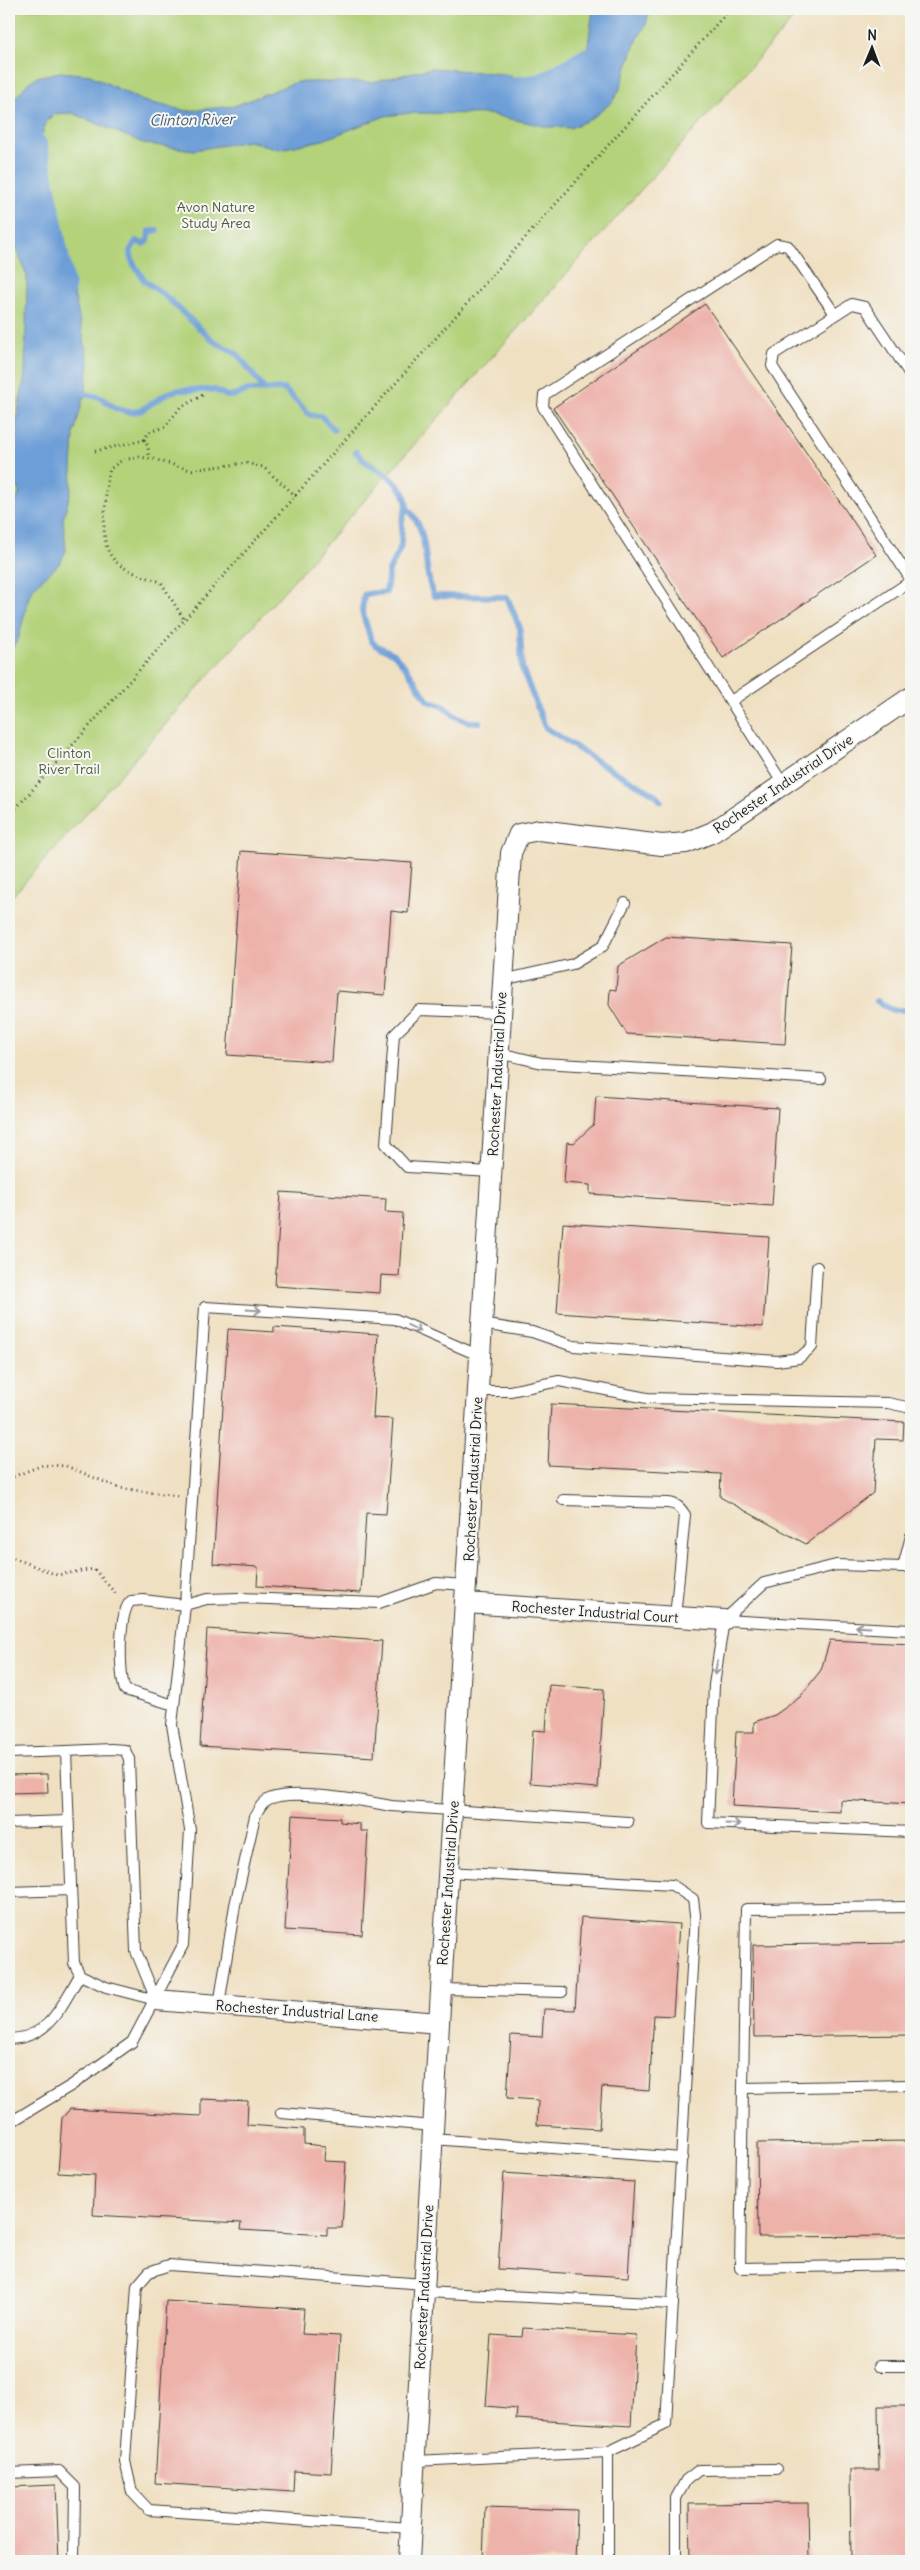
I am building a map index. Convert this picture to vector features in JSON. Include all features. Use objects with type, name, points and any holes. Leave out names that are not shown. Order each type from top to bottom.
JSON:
[{"type":"street","name":"Rochester Industrial Drive","points":[[409,2561],[439,2022],[511,853],[519,834],[539,830],[662,845],[686,843],[713,832],[911,698]]},
{"type":"street","name":"Rochester Industrial Court","points":[[466,1594],[675,1617],[724,1620]]},
{"type":"street","name":"Rochester Industrial Lane","points":[[156,2000],[439,2022]]},
{"type":"lane","points":[[783,784],[543,407],[544,395],[777,244],[788,246],[835,314]]},
{"type":"lane","points":[[731,701],[911,580],[772,366],[774,354],[852,304],[865,306],[911,376]]},
{"type":"lane","points":[[503,980],[573,964],[603,946],[625,903]]},
{"type":"lane","points":[[491,1172],[407,1167],[386,1144],[394,1035],[419,1010],[501,1013]]},
{"type":"lane","points":[[498,1053],[542,1064],[821,1079]]},
{"type":"lane","points":[[482,1324],[532,1332],[573,1346],[777,1361],[799,1358],[812,1347],[816,1267]]},
{"type":"lane","points":[[9,2123],[72,2085],[132,2042],[156,2000],[183,1945],[190,1830],[172,1725],[185,1605],[205,1307],[395,1319],[480,1356]]},
{"type":"lane","points":[[478,1391],[510,1391],[559,1381],[647,1398],[888,1403],[911,1408]]},
{"type":"lane","points":[[563,1500],[668,1503],[676,1504],[682,1510],[685,1515],[675,1617]]},
{"type":"lane","points":[[911,1536],[903,1567],[836,1565],[764,1582],[724,1620],[714,1685],[708,1823],[911,1832]]},
{"type":"lane","points":[[174,1705],[125,1690],[120,1668],[124,1610],[126,1604],[131,1601],[143,1600],[185,1605],[207,1599],[238,1598],[379,1603],[436,1582],[466,1594]]},
{"type":"lane","points":[[724,1620],[911,1630]]},
{"type":"lane","points":[[9,1753],[125,1750],[129,1759],[136,1951],[156,2000]]},
{"type":"lane","points":[[66,1751],[74,1962],[80,1975],[106,1987],[156,2000]]},
{"type":"lane","points":[[219,2005],[235,1905],[255,1816],[261,1805],[270,1798],[288,1795],[354,1798],[391,1806],[628,1822]]},
{"type":"lane","points":[[9,1823],[68,1821]]},
{"type":"lane","points":[[414,2461],[608,2452],[666,2424],[682,2158],[696,1915],[693,1899],[672,1885],[448,1872]]},
{"type":"lane","points":[[9,1892],[71,1890]]},
{"type":"lane","points":[[911,1907],[746,1909],[740,2268],[911,2265]]},
{"type":"lane","points":[[9,2039],[19,2039],[40,2032],[59,2009],[80,1975]]},
{"type":"lane","points":[[441,1989],[562,1992]]},
{"type":"lane","points":[[744,2088],[911,2085]]},
{"type":"lane","points":[[281,2114],[682,2158]]},
{"type":"lane","points":[[411,2528],[149,2510],[132,2492],[125,2461],[137,2286],[148,2272],[169,2265],[424,2288],[673,2304]]},
{"type":"lane","points":[[879,2366],[911,2366]]},
{"type":"lane","points":[[608,2452],[608,2561]]},
{"type":"lane","points":[[676,2561],[676,2498],[686,2480],[698,2470],[776,2469]]},
{"type":"lane","points":[[9,2473],[59,2471],[75,2487],[74,2561]]},
{"type":"path","points":[[9,816],[183,618],[296,496],[730,9]]},
{"type":"path","points":[[144,440],[148,432],[165,427],[180,408],[203,395]]},
{"type":"path","points":[[144,440],[148,446],[149,458]]},
{"type":"path","points":[[95,451],[144,440]]},
{"type":"path","points":[[183,618],[161,582],[130,573],[115,560],[105,546],[103,537],[110,469],[122,460],[130,458],[149,458],[190,470],[246,463],[263,467],[296,496]]},
{"type":"path","points":[[9,1475],[12,1477],[43,1465],[66,1466],[119,1488],[192,1498]]},
{"type":"path","points":[[9,1556],[57,1575],[94,1569],[126,1604]]},
{"type":"green space","name":"Avon Nature Study Area","points":[[9,9],[802,9],[9,900]]},
{"type":"water","points":[[593,9],[650,9],[646,24],[634,46],[619,91],[612,102],[591,119],[570,128],[548,127],[488,114],[411,113],[385,116],[323,140],[279,149],[249,141],[195,150],[145,144],[72,113],[54,114],[47,121],[37,147],[43,225],[60,259],[74,294],[89,363],[86,387],[74,434],[71,490],[63,519],[66,550],[60,563],[34,587],[29,596],[18,640],[9,652],[9,515],[19,495],[19,489],[12,480],[9,462],[25,374],[27,276],[9,228],[9,105],[29,82],[37,77],[60,72],[90,75],[143,101],[187,111],[234,106],[296,82],[373,82],[432,68],[504,74],[532,84],[552,87],[562,84],[577,75],[586,60]]},
{"type":"building","points":[[705,304],[876,555],[723,658],[553,408]]},
{"type":"building","points":[[241,851],[412,863],[408,913],[391,911],[385,995],[337,991],[332,1062],[227,1055]]},
{"type":"building","points":[[666,937],[792,945],[785,1044],[627,1034],[609,1005],[610,989],[616,990],[618,966]]},
{"type":"building","points":[[596,1096],[778,1108],[772,1206],[590,1194],[590,1185],[564,1183],[567,1142],[574,1143],[594,1124]]},
{"type":"building","points":[[281,1192],[386,1199],[385,1212],[403,1213],[399,1276],[381,1275],[380,1293],[275,1286]]},
{"type":"building","points":[[563,1223],[769,1237],[763,1327],[557,1313]]},
{"type":"building","points":[[274,1327],[378,1334],[373,1418],[393,1419],[386,1514],[366,1513],[361,1593],[257,1586],[258,1567],[213,1564],[228,1329],[274,1332]]},
{"type":"building","points":[[551,1404],[904,1422],[903,1440],[876,1439],[873,1493],[806,1544],[720,1497],[721,1474],[548,1465]]},
{"type":"building","points":[[207,1629],[382,1641],[374,1757],[200,1746]]},
{"type":"building","points":[[830,1640],[911,1644],[911,1804],[840,1800],[840,1812],[732,1806],[736,1732],[754,1732],[754,1722],[775,1715],[800,1697],[821,1670]]},
{"type":"building","points":[[549,1685],[604,1689],[598,1788],[530,1783],[533,1730],[546,1731]]},
{"type":"building","points":[[47,1774],[48,1792],[9,1793],[9,1775]]},
{"type":"building","points":[[292,1815],[340,1818],[340,1822],[360,1824],[360,1831],[368,1831],[362,1935],[285,1930]]},
{"type":"building","points":[[581,1917],[679,1924],[673,2016],[654,2015],[649,2091],[602,2087],[599,2129],[537,2125],[538,2100],[507,2098],[511,2035],[542,2037],[544,2009],[575,2010]]},
{"type":"building","points":[[911,1943],[911,2035],[754,2037],[753,1945]]},
{"type":"building","points":[[201,2099],[248,2101],[247,2125],[304,2129],[304,2144],[325,2146],[324,2161],[346,2162],[342,2228],[327,2228],[327,2235],[240,2230],[241,2223],[93,2215],[95,2175],[58,2173],[62,2118],[70,2109],[201,2116]]},
{"type":"building","points":[[911,2141],[911,2236],[758,2237],[757,2143]]},
{"type":"building","points":[[504,2173],[634,2182],[628,2277],[498,2269]]},
{"type":"building","points":[[166,2301],[304,2309],[302,2334],[340,2336],[331,2473],[294,2471],[293,2492],[155,2483]]},
{"type":"building","points":[[523,2328],[636,2335],[631,2426],[516,2419],[517,2409],[486,2406],[491,2335],[522,2337]]},
{"type":"building","points":[[878,2406],[911,2406],[911,2561],[851,2561],[850,2470],[879,2470]]},
{"type":"building","points":[[56,2485],[59,2561],[9,2561],[9,2487]]},
{"type":"building","points":[[808,2503],[809,2561],[690,2561],[689,2504]]},
{"type":"building","points":[[485,2507],[577,2510],[575,2561],[483,2561]]},
{"type":"waterway","name":"Clinton River","points":[[504,96],[544,91],[605,57],[617,9]]},
{"type":"waterway","name":"Clinton River","points":[[30,148],[57,287]]},
{"type":"waterway","points":[[157,230],[149,232],[148,241],[143,244],[136,241],[130,251],[133,263],[145,281],[163,294],[212,340],[237,354],[265,390]]},
{"type":"waterway","points":[[84,394],[99,397],[117,409],[129,412],[140,411],[168,393],[178,390],[215,390],[227,396],[237,395],[248,390],[284,389],[310,415],[321,416],[334,430]]},
{"type":"waterway","points":[[356,452],[363,460],[392,479],[404,493],[407,504],[402,521],[401,546],[389,571],[386,592],[364,595],[362,611],[371,640],[375,645],[394,654],[407,669],[428,701],[443,706],[455,716],[469,722],[479,722]]},
{"type":"waterway","points":[[406,507],[420,527],[430,585],[434,596],[507,597],[520,628],[522,668],[545,727],[598,762],[656,795],[661,801]]},
{"type":"waterway","points":[[877,1001],[892,1010],[911,1010]]},
{"type":"park label","name":"Clinton River Trail","points":[[69,762]]}]
